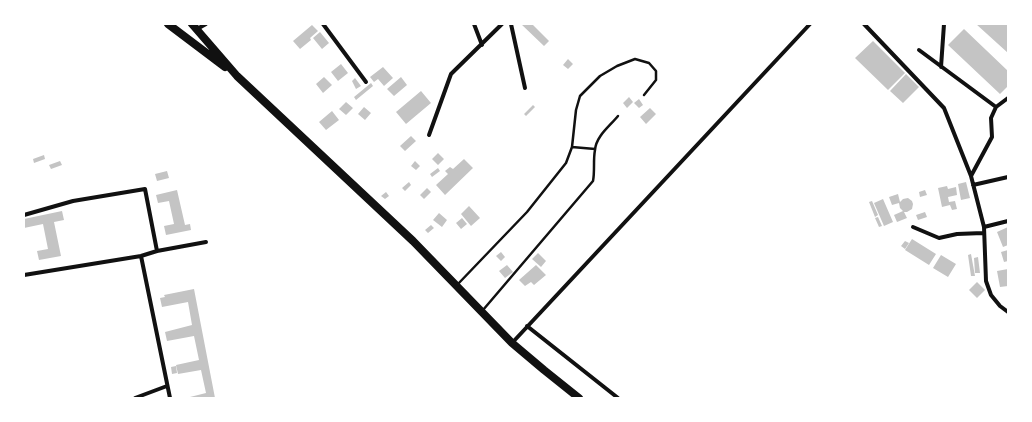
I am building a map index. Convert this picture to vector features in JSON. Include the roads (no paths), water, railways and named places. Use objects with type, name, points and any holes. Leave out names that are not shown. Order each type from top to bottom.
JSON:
[{"type":"highway","points":[[168,24],[237,76]]},
{"type":"highway","points":[[194,27],[237,76],[413,242],[512,342],[579,398]]},
{"type":"street","points":[[194,27],[206,24]]},
{"type":"street","points":[[323,24],[366,82]]},
{"type":"street","points":[[474,24],[482,44]]},
{"type":"street","points":[[429,134],[450,74],[502,24]]},
{"type":"street","points":[[511,24],[525,88]]},
{"type":"street","points":[[512,342],[810,24]]},
{"type":"street","points":[[864,24],[944,108],[971,176],[984,227],[983,233],[986,281],[991,295],[1000,306],[1008,312]]},
{"type":"street","points":[[941,67],[944,24]]},
{"type":"street","points":[[919,50],[996,107]]},
{"type":"street","points":[[971,176],[992,137],[992,118],[996,107],[1008,98]]},
{"type":"street","points":[[973,186],[1008,177]]},
{"type":"street","points":[[24,215],[73,201],[145,189],[157,251]]},
{"type":"street","points":[[984,227],[1008,221]]},
{"type":"street","points":[[914,227],[938,238],[957,234],[983,233]]},
{"type":"street","points":[[24,275],[141,256],[157,251],[206,242]]},
{"type":"street","points":[[141,256],[170,398]]},
{"type":"street","points":[[527,326],[618,398]]},
{"type":"street","points":[[135,398],[167,386]]},
{"type":"lane","points":[[457,286],[527,212],[566,163],[572,147],[576,110],[580,96],[600,76],[617,66],[635,59],[649,63],[656,71],[656,80],[644,95]]},
{"type":"lane","points":[[481,312],[593,181],[595,173],[595,149],[600,136],[618,116]]},
{"type":"lane","points":[[572,147],[595,149]]}]
